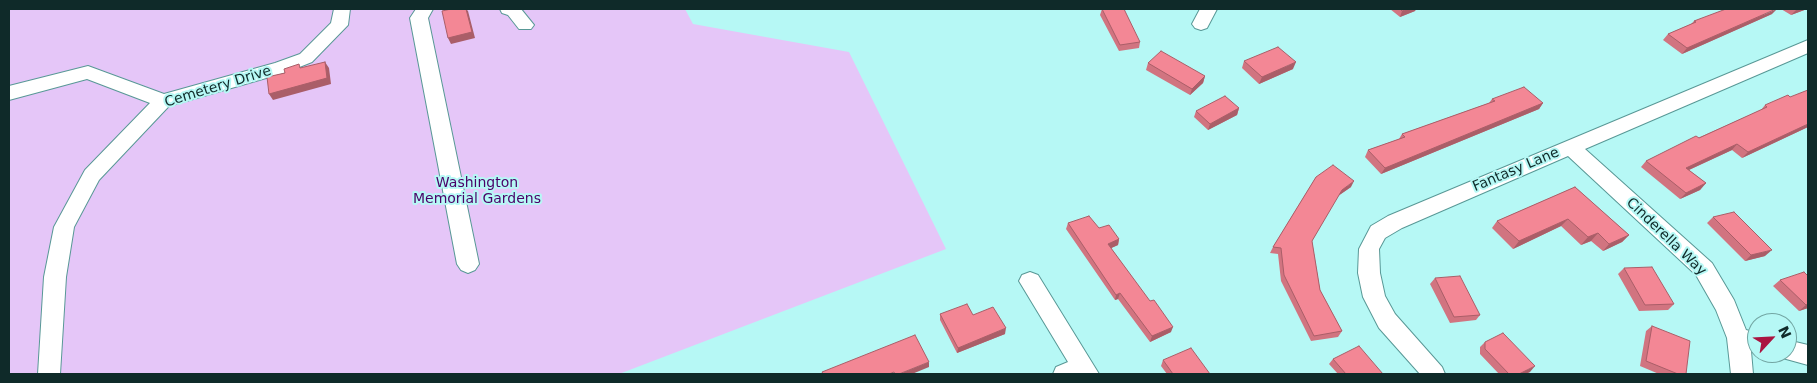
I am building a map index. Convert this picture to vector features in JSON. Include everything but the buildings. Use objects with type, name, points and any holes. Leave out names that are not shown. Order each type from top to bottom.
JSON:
[{"type":"street","name":"Cemetery Drive","points":[[49,374],[55,277],[64,227],[92,174],[164,101],[281,68],[306,58],[339,26],[342,9]]},
{"type":"street","points":[[424,9],[419,18],[468,264]]},
{"type":"street","points":[[508,9],[514,10],[525,25]]},
{"type":"street","name":"Fantasy Lane","points":[[1434,374],[1387,321],[1374,297],[1369,273],[1369,249],[1378,232],[1395,222],[1808,46]]},
{"type":"street","points":[[9,93],[88,72],[164,101]]},
{"type":"street","name":"Cinderella Way","points":[[1570,147],[1704,270],[1747,338]]},
{"type":"street","points":[[1030,281],[1078,371]]},
{"type":"street","name":"Cinderella Way","points":[[1742,374],[1747,346]]},
{"type":"green space","name":"Washington Memorial Gardens","points":[[9,9],[685,9],[693,24],[849,52],[946,249],[619,374],[9,374]]}]
